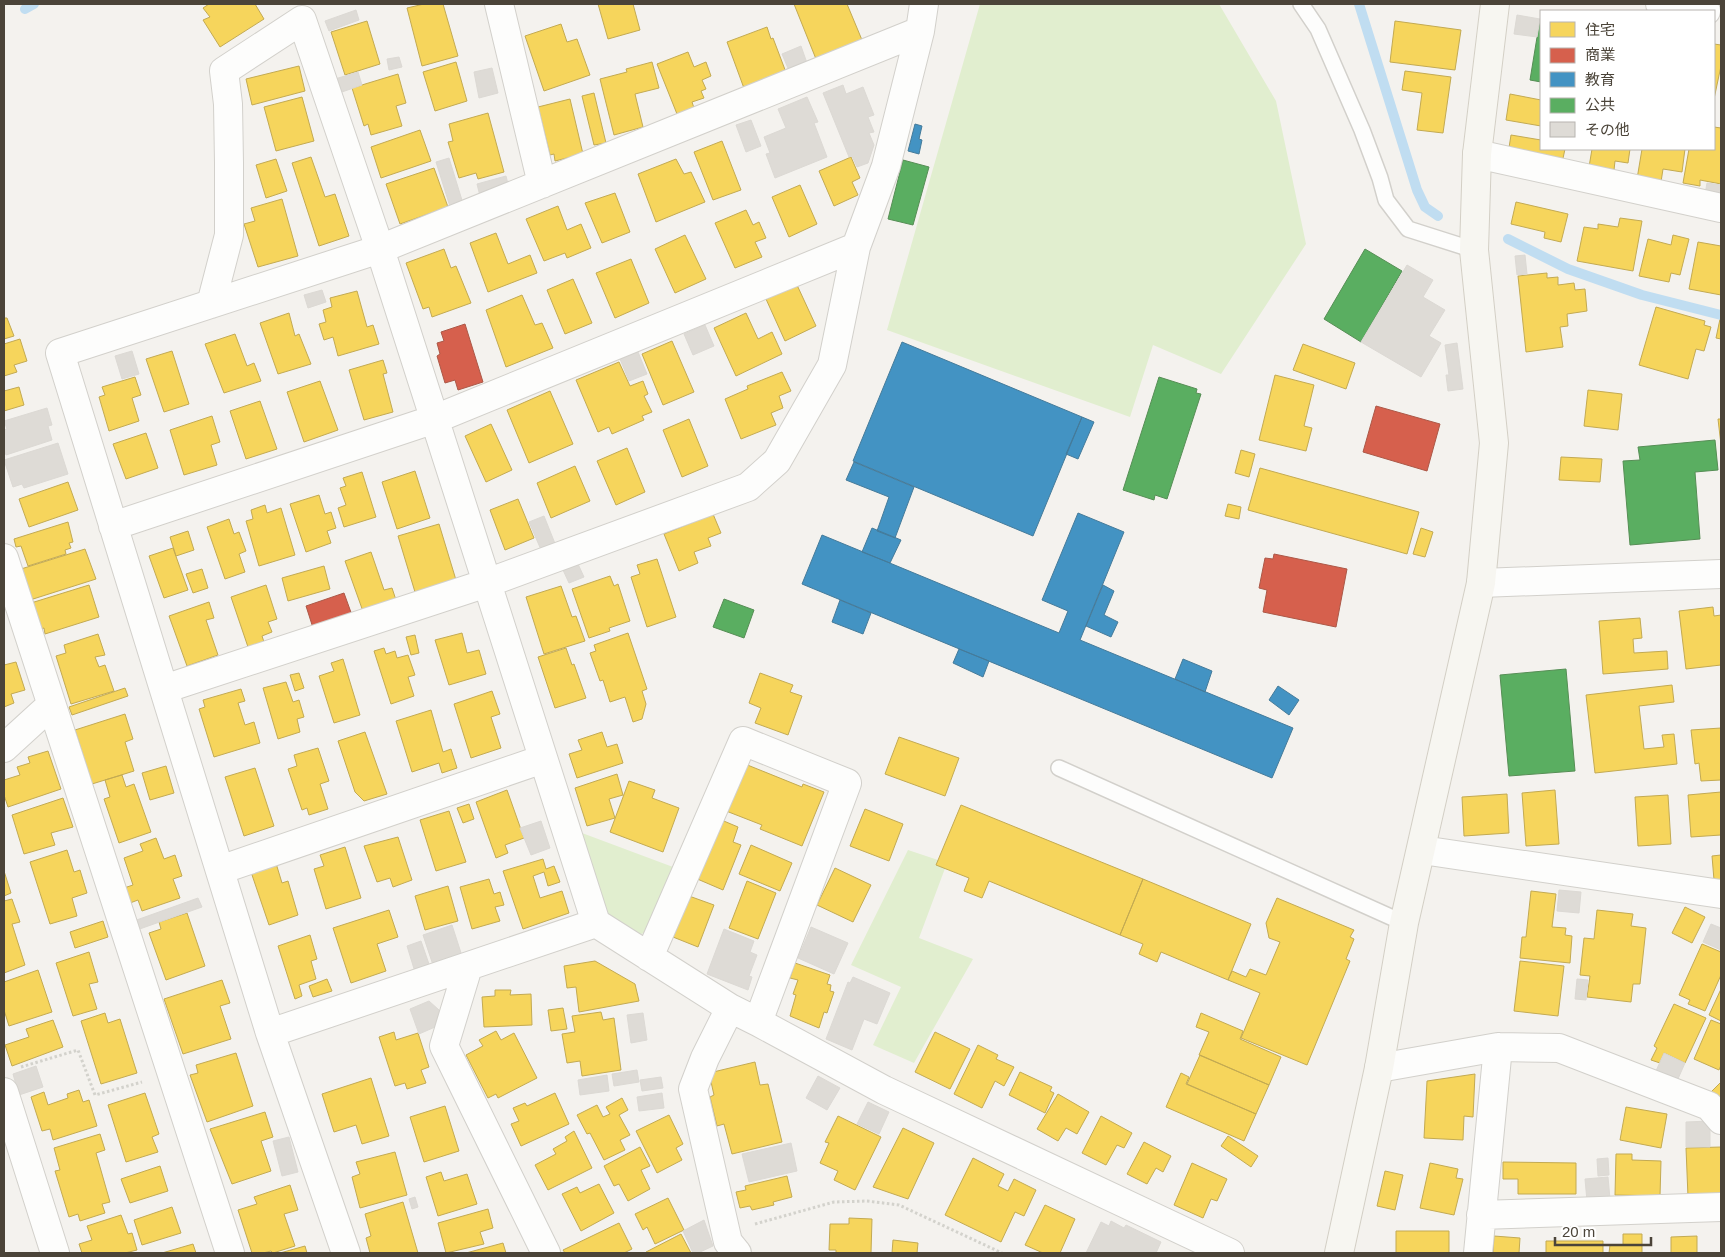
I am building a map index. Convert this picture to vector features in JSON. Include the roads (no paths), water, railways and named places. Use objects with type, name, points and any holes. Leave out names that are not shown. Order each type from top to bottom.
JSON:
[{"type":"street","points":[[500,4],[542,184]]},
{"type":"street","points":[[164,689],[487,584],[748,487],[777,462],[832,365],[856,247],[886,166],[920,32],[924,4]]},
{"type":"street","points":[[1339,1253],[1379,1068],[1404,923],[1422,850],[1480,583],[1494,443],[1474,250],[1477,154],[1495,4]]},
{"type":"street","points":[[1660,4],[1699,10]]},
{"type":"street","points":[[211,304],[228,235],[230,163],[228,104],[224,71],[302,20],[380,249],[596,923],[730,1008],[884,1090],[1230,1253]]},
{"type":"street","points":[[346,1253],[270,1033],[60,353],[380,249],[920,32]]},
{"type":"street","points":[[1477,154],[1721,208]]},
{"type":"street","points":[[113,526],[435,419],[856,247]]},
{"type":"street","points":[[4,558],[230,1253]]},
{"type":"street","points":[[1480,583],[1721,574]]},
{"type":"street","points":[[4,748],[51,704]]},
{"type":"street","points":[[649,957],[743,741],[847,783],[758,1022]]},
{"type":"street","points":[[220,870],[543,759]]},
{"type":"street","points":[[1422,850],[1721,894]]},
{"type":"street","points":[[270,1033],[596,923]]},
{"type":"street","points":[[468,967],[444,1046],[546,1253]]},
{"type":"street","points":[[730,1008],[705,1058],[693,1089],[731,1243]]},
{"type":"street","points":[[1379,1068],[1498,1047],[1559,1048],[1709,1106],[1721,1120]]},
{"type":"street","points":[[1478,1253],[1498,1047]]},
{"type":"street","points":[[8,1081],[55,1253]]},
{"type":"street","points":[[1481,1215],[1721,1207]]},
{"type":"lane","points":[[1301,4],[1318,29],[1362,130],[1386,200],[1408,229],[1474,250]]},
{"type":"lane","points":[[1059,768],[1404,923]]},
{"type":"waterway","points":[[25,9],[34,4]]},
{"type":"waterway","points":[[1359,4],[1417,190],[1425,207],[1438,216]]},
{"type":"waterway","points":[[1508,239],[1568,269],[1642,295],[1721,315]]}]
